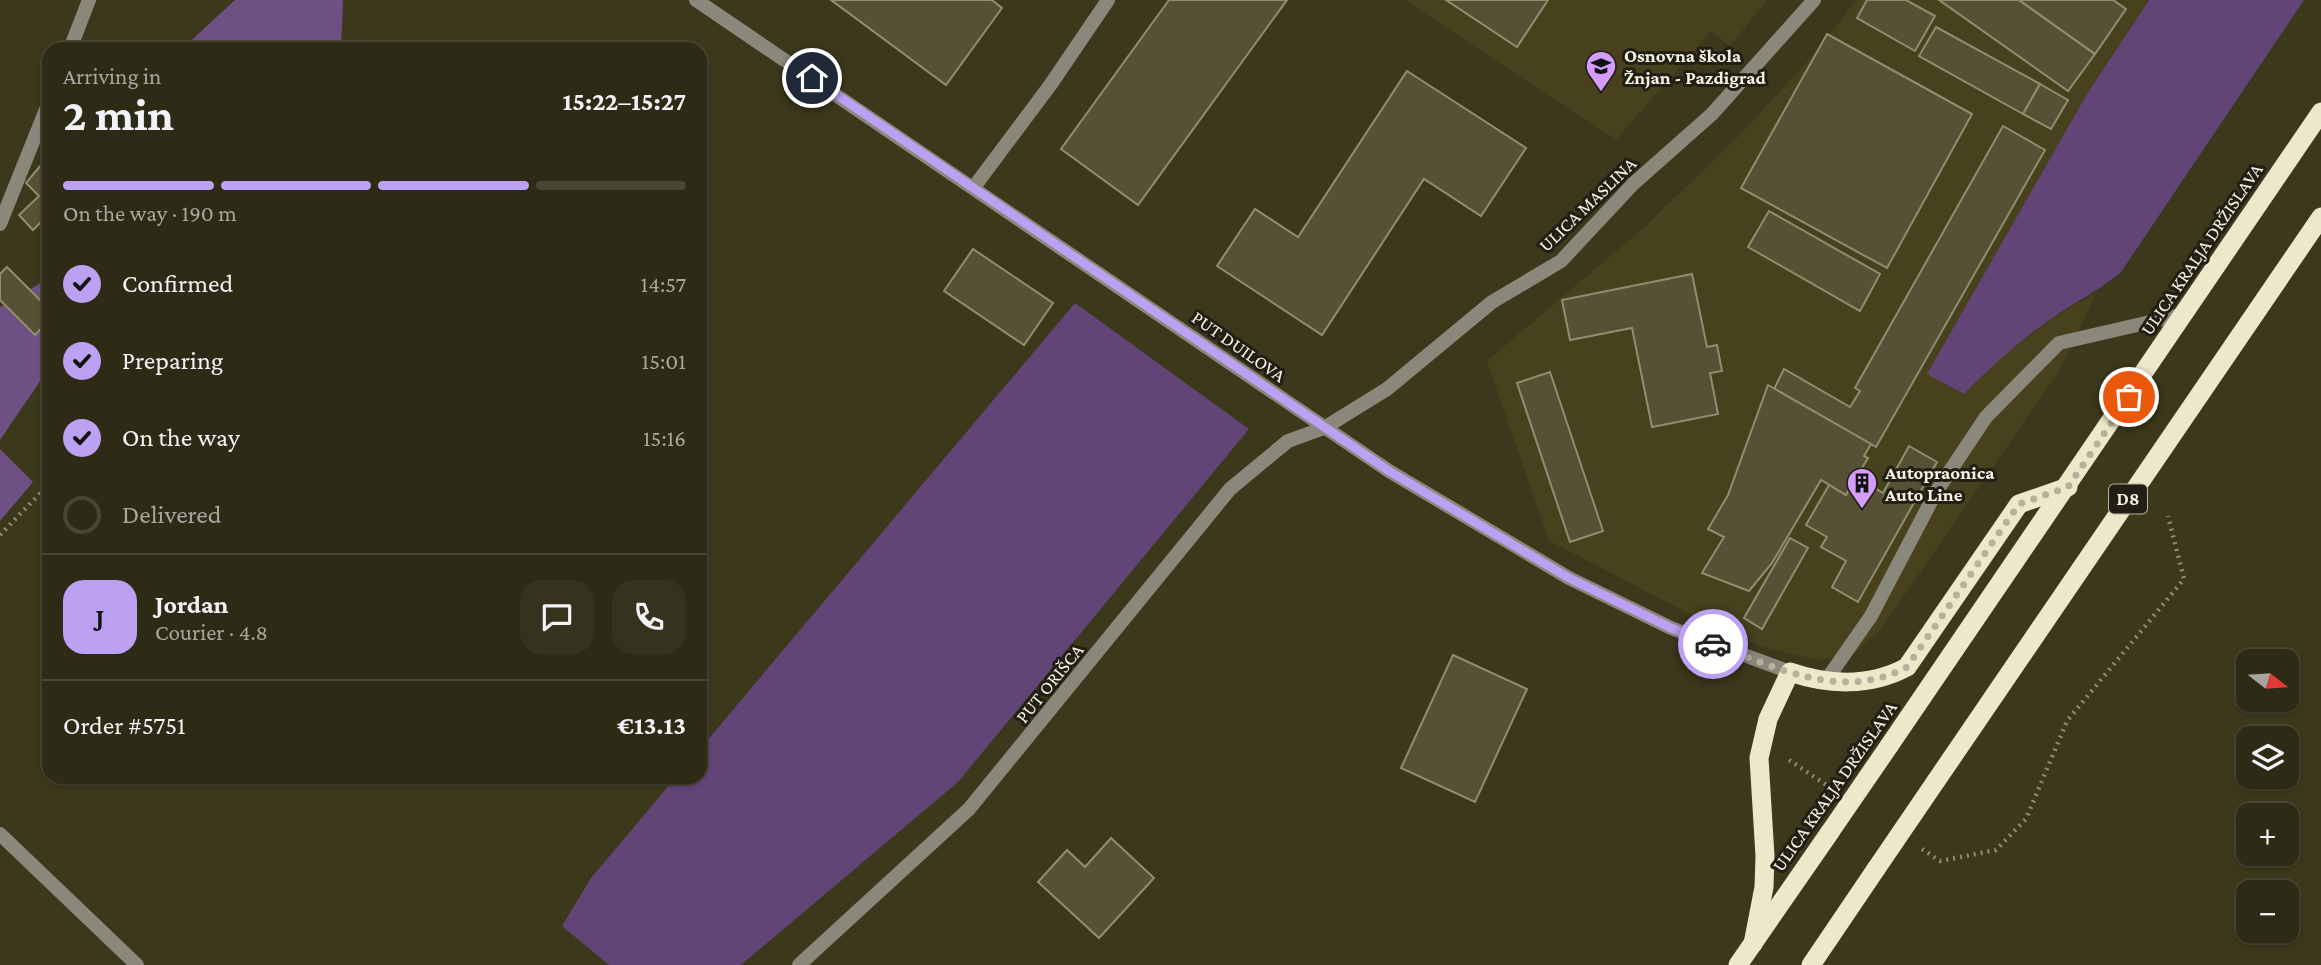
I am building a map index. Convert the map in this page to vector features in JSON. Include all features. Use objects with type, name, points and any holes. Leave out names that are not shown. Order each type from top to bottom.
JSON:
[{"type":"highway","name":"ULICA KRALJA DRŽISLAVA","points":[[1738,965],[2068,487],[2321,112]]},
{"type":"highway","name":"D8","points":[[1811,965],[2321,217]]},
{"type":"highway","points":[[1753,944],[1764,887],[1765,824],[1760,750],[1768,719],[1790,672],[1825,682],[1868,680],[1894,674],[1907,667],[2019,504],[2068,487]]},
{"type":"street","points":[[73,42],[89,0]]},
{"type":"street","name":"PUT DUILOVA","points":[[696,0],[1389,471],[1569,578],[1671,628],[1790,672]]},
{"type":"street","points":[[974,187],[1051,84],[1108,0]]},
{"type":"street","name":"ULICA MASLINA","points":[[1324,428],[1387,389],[1492,302],[1561,261],[1633,184],[1712,114],[1814,0]]},
{"type":"street","points":[[0,224],[42,119]]},
{"type":"street","points":[[1825,682],[1871,616],[1936,492],[1986,417],[2059,343],[2185,314]]},
{"type":"street","name":"PUT ORIŠCA","points":[[799,965],[969,809],[1230,489],[1288,440],[1324,428]]},
{"type":"street","points":[[0,834],[137,965]]},
{"type":"path","points":[[0,536],[42,491]]},
{"type":"path","points":[[1940,861],[1996,850],[2026,819],[2067,722],[2183,579],[2168,516]]},
{"type":"shaded area","points":[[235,0],[343,0],[341,42],[190,42]]},
{"type":"shaded area","name":"Osnovna škola Žnjan - Pazdigrad","points":[[1405,0],[1767,0],[1730,46],[1711,31],[1616,140]]},
{"type":"shaded area","points":[[1856,0],[2149,0],[2087,94],[1964,394],[1992,364],[2022,341],[2060,313],[2096,293],[2058,373],[1881,629],[1854,654],[1817,660],[1760,646],[1686,612],[1549,541],[1487,361],[1642,229],[1740,135],[1817,51]]},
{"type":"shaded area","points":[[2149,0],[2304,0],[2121,272],[2033,332],[1964,394],[1927,374],[2087,94]]},
{"type":"shaded area","points":[[42,282],[42,378],[0,440],[0,307]]},
{"type":"shaded area","points":[[1075,303],[1249,429],[958,782],[741,965],[609,965],[562,926],[591,878],[670,784],[707,784],[707,741]]},
{"type":"shaded area","points":[[0,449],[33,482],[0,521]]},
{"type":"building","points":[[831,0],[992,0],[1002,8],[946,85]]},
{"type":"building","points":[[1169,0],[1287,0],[1138,205],[1061,149]]},
{"type":"building","points":[[1446,0],[1548,0],[1517,47]]},
{"type":"building","points":[[1867,0],[1906,0],[1935,16],[1915,51],[1857,18]]},
{"type":"building","points":[[1939,0],[2019,0],[2095,54],[2068,91]]},
{"type":"building","points":[[2019,0],[2113,0],[2126,9],[2095,54]]},
{"type":"building","points":[[1936,27],[2040,84],[2023,114],[1919,56]]},
{"type":"building","points":[[1827,34],[1972,114],[1887,268],[1741,188]]},
{"type":"building","points":[[1407,71],[1526,148],[1481,216],[1424,179],[1322,335],[1217,266],[1255,209],[1298,237]]},
{"type":"building","points":[[2040,84],[2068,100],[2051,129],[2023,114]]},
{"type":"building","points":[[2003,126],[2045,150],[1876,447],[1774,389],[1784,369],[1850,407],[1860,391],[1855,388]]},
{"type":"building","points":[[42,166],[42,221],[33,230],[19,215],[39,196],[26,183]]},
{"type":"building","points":[[1769,211],[1880,274],[1860,311],[1748,247]]},
{"type":"building","points":[[973,249],[1053,303],[1024,345],[944,291]]},
{"type":"building","points":[[7,267],[42,302],[42,328],[35,335],[0,300],[0,274]]},
{"type":"building","points":[[1692,274],[1707,347],[1717,345],[1722,371],[1710,373],[1718,414],[1652,427],[1632,328],[1570,340],[1562,300]]},
{"type":"building","points":[[1550,372],[1603,531],[1570,542],[1517,383]]},
{"type":"building","points":[[1768,385],[1871,444],[1864,456],[1868,458],[1846,495],[1821,480],[1772,563],[1749,591],[1702,573],[1724,537],[1708,529],[1728,495]]},
{"type":"building","name":"Autopraonica Auto Line","points":[[1909,446],[1937,462],[1858,602],[1832,587],[1846,561],[1821,547],[1827,537],[1806,525],[1829,485],[1846,495],[1856,477],[1883,493]]},
{"type":"building","points":[[1790,538],[1808,548],[1762,629],[1744,618]]},
{"type":"building","points":[[1453,655],[1527,689],[1475,802],[1401,768]]},
{"type":"building","points":[[1111,838],[1154,878],[1099,938],[1038,882],[1067,850],[1085,867]]},
{"type":"way so far","points":[[1713,644],[1825,682],[1860,681],[1894,674],[1907,667],[2019,504],[2068,487],[2129,397]]},
{"type":"place","name":"Osnovna škola Žnjan - Pazdigrad","points":[[1601,93]]},
{"type":"place","name":"Autopraonica Auto Line","points":[[1862,510]]},
{"type":"route","points":[[812,78],[1389,471],[1569,578],[1671,628],[1713,644]]}]
